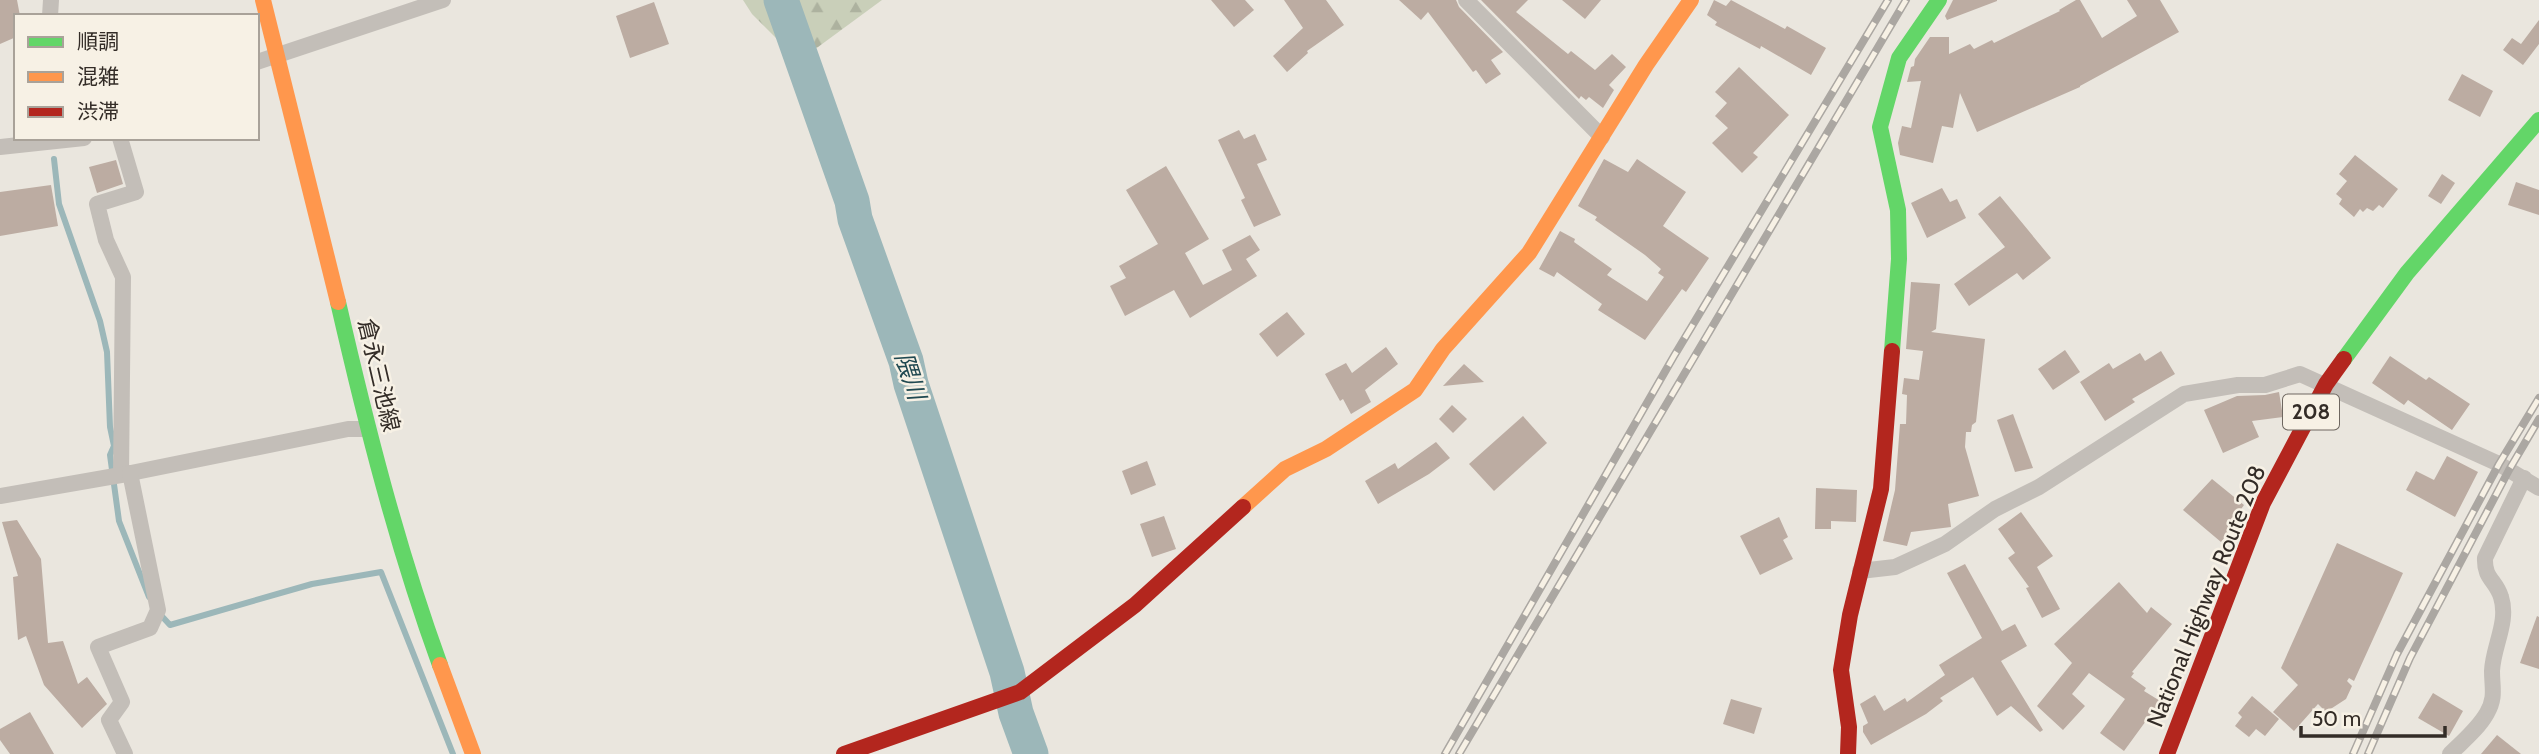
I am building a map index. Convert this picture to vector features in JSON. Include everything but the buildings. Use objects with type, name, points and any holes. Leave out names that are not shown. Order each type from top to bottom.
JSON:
[{"type":"main road","name":"倉永三池線","points":[[262,0],[322,229],[367,429],[421,613],[473,754]]},
{"type":"main road","points":[[844,754],[1020,692],[1135,605],[1285,469],[1326,449],[1415,390],[1443,349],[1529,253],[1646,65],[1691,0]]},
{"type":"main road","points":[[1849,754],[1849,727],[1841,670],[1850,615],[1881,489],[1899,259],[1898,210],[1880,127],[1899,58],[1939,0]]},
{"type":"main road","name":"National Highway Route 208","points":[[2167,754],[2263,503],[2326,384],[2407,273],[2539,120]]},
{"type":"street","points":[[259,61],[443,0]]},
{"type":"street","points":[[1466,0],[1602,137]]},
{"type":"street","points":[[0,147],[65,140]]},
{"type":"street","points":[[121,140],[136,192],[97,204],[106,240],[123,277],[126,474],[158,610],[150,628],[98,647],[122,702],[108,720],[125,754]]},
{"type":"street","points":[[1860,571],[1895,567],[1945,544],[1996,509],[2039,487],[2184,394],[2238,385],[2265,385],[2300,374],[2499,464],[2539,488]]},
{"type":"street","points":[[0,496],[126,474],[348,429],[367,429]]},
{"type":"street","points":[[2451,754],[2487,713],[2494,692],[2492,671],[2503,616],[2501,595],[2484,572],[2484,558],[2524,478]]},
{"type":"green space","points":[[743,0],[882,0],[799,61],[752,14]]},
{"type":"waterway","name":"隈川","points":[[781,0],[906,361],[911,384],[1007,672],[1016,713],[1031,754]]},
{"type":"waterway","points":[[54,159],[59,204],[100,321],[107,352],[110,427],[114,446],[110,455],[119,521],[149,597]]},
{"type":"waterway","points":[[158,612],[170,625],[312,584],[381,572],[453,754]]},
{"type":"railway","points":[[1445,754],[1674,356],[1888,0]]},
{"type":"railway","points":[[1459,754],[1906,0]]},
{"type":"railway","points":[[2353,754],[2397,654],[2499,464],[2539,398]]},
{"type":"railway","points":[[2368,754],[2410,658],[2509,470],[2539,419]]},
{"type":"traffic: fast","points":[[1892,351],[1899,259],[1898,210],[1880,127],[1899,58],[1939,0]]},
{"type":"traffic: fast","points":[[2344,359],[2407,273],[2539,120]]},
{"type":"traffic: fast","points":[[338,302],[383,485],[440,665]]},
{"type":"traffic: slow","points":[[263,0],[338,302]]},
{"type":"traffic: slow","points":[[1243,507],[1285,469],[1326,449],[1415,390],[1443,349],[1529,253],[1646,65],[1691,0]]},
{"type":"traffic: slow","points":[[440,665],[473,754]]},
{"type":"traffic: jam","points":[[1848,754],[1849,727],[1841,670],[1850,615],[1881,489],[1892,351]]},
{"type":"traffic: jam","points":[[2167,754],[2263,503],[2326,384],[2344,359]]},
{"type":"traffic: jam","points":[[844,754],[1020,692],[1135,605],[1243,507]]}]
